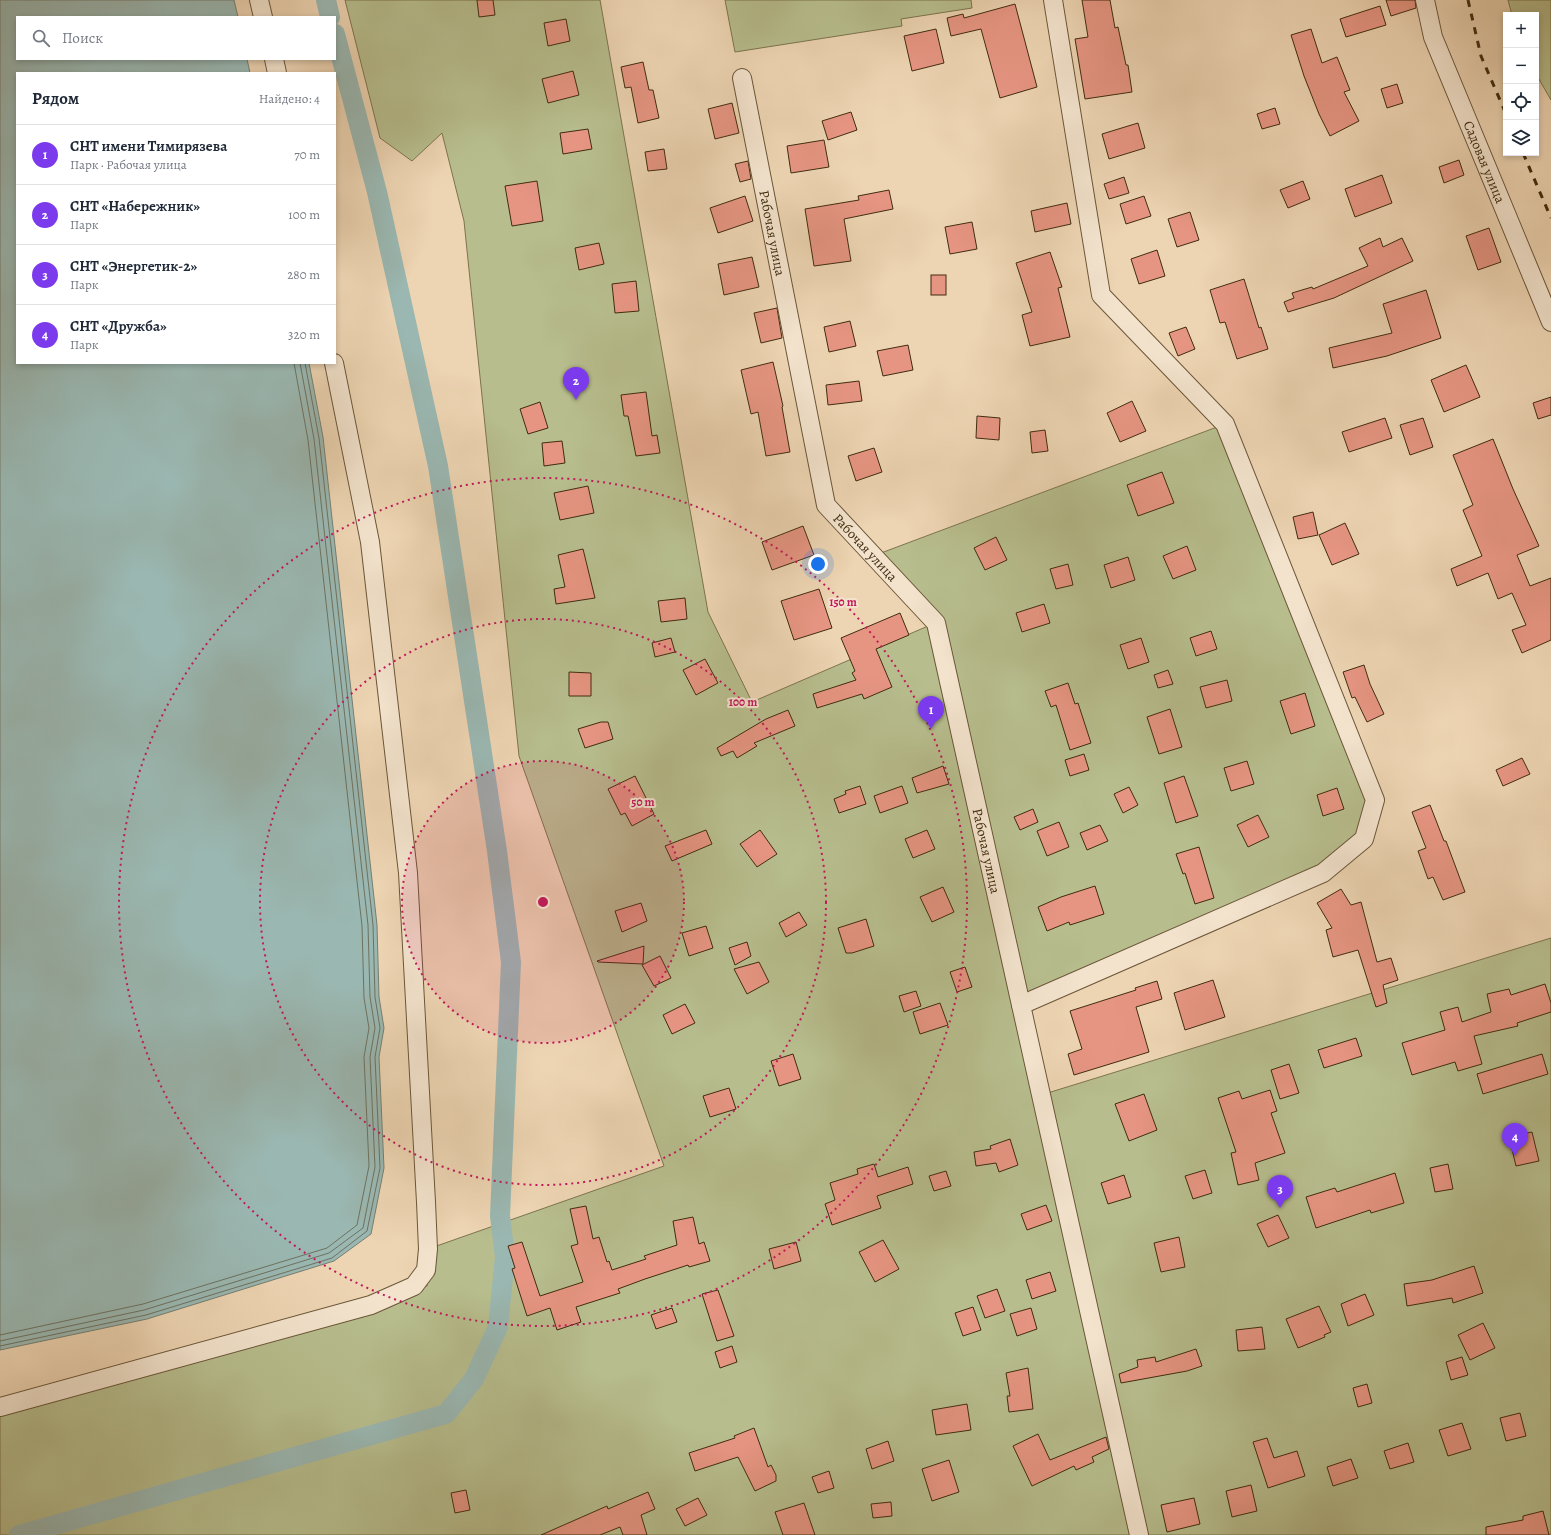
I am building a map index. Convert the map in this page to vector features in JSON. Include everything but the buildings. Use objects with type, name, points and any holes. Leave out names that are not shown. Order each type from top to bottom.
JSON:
[{"type":"street","points":[[259,0],[264,16]]},
{"type":"street","points":[[1021,1005],[1323,873],[1364,840],[1375,800],[1224,424],[1101,296],[1052,0]]},
{"type":"street","name":"Садовая улица","points":[[1425,0],[1432,37],[1551,322]]},
{"type":"street","points":[[274,60],[277,72]]},
{"type":"street","name":"Рабочая улица","points":[[742,78],[826,505],[936,623],[1139,1535]]},
{"type":"street","points":[[0,1407],[371,1305],[414,1286],[426,1270],[428,1249],[426,1202],[408,873],[370,542],[334,364]]},
{"type":"green space","points":[[345,0],[600,0],[708,612],[752,702],[935,623],[873,556],[1225,424],[1375,800],[1364,839],[1323,873],[1021,1005],[1041,1095],[1551,938],[1551,1535],[0,1535],[0,1413],[427,1286],[428,1249],[664,1166],[519,756],[464,221],[442,133],[412,161],[380,138]]},
{"type":"green space","points":[[725,0],[971,0],[972,8],[901,19],[902,26],[735,52]]},
{"type":"green space","points":[[1508,0],[1551,0],[1551,100],[1539,79],[1539,12],[1511,12]]},
{"type":"water","points":[[0,0],[234,0],[238,16],[16,16],[16,60],[247,60],[250,72],[16,72],[16,364],[309,364],[323,437],[377,925],[379,997],[384,1028],[379,1057],[384,1168],[371,1234],[334,1261],[147,1319],[0,1350]]},
{"type":"waterway","points":[[326,0],[330,16]]},
{"type":"waterway","points":[[19,1535],[446,1414],[474,1379],[498,1327],[505,1257],[500,1216],[511,962],[497,851],[438,466],[377,192],[336,38]]},
{"type":"railway","points":[[1468,0],[1481,56],[1503,107]]},
{"type":"railway","points":[[1524,156],[1551,218]]},
{"type":"place","name":"СНТ «Набережник»","points":[[576,400]]},
{"type":"place","name":"СНТ имени Тимирязева","points":[[931,729]]},
{"type":"place","name":"СНТ «Дружба»","points":[[1515,1156]]},
{"type":"place","name":"СНТ «Энергетик-2»","points":[[1280,1208]]}]
